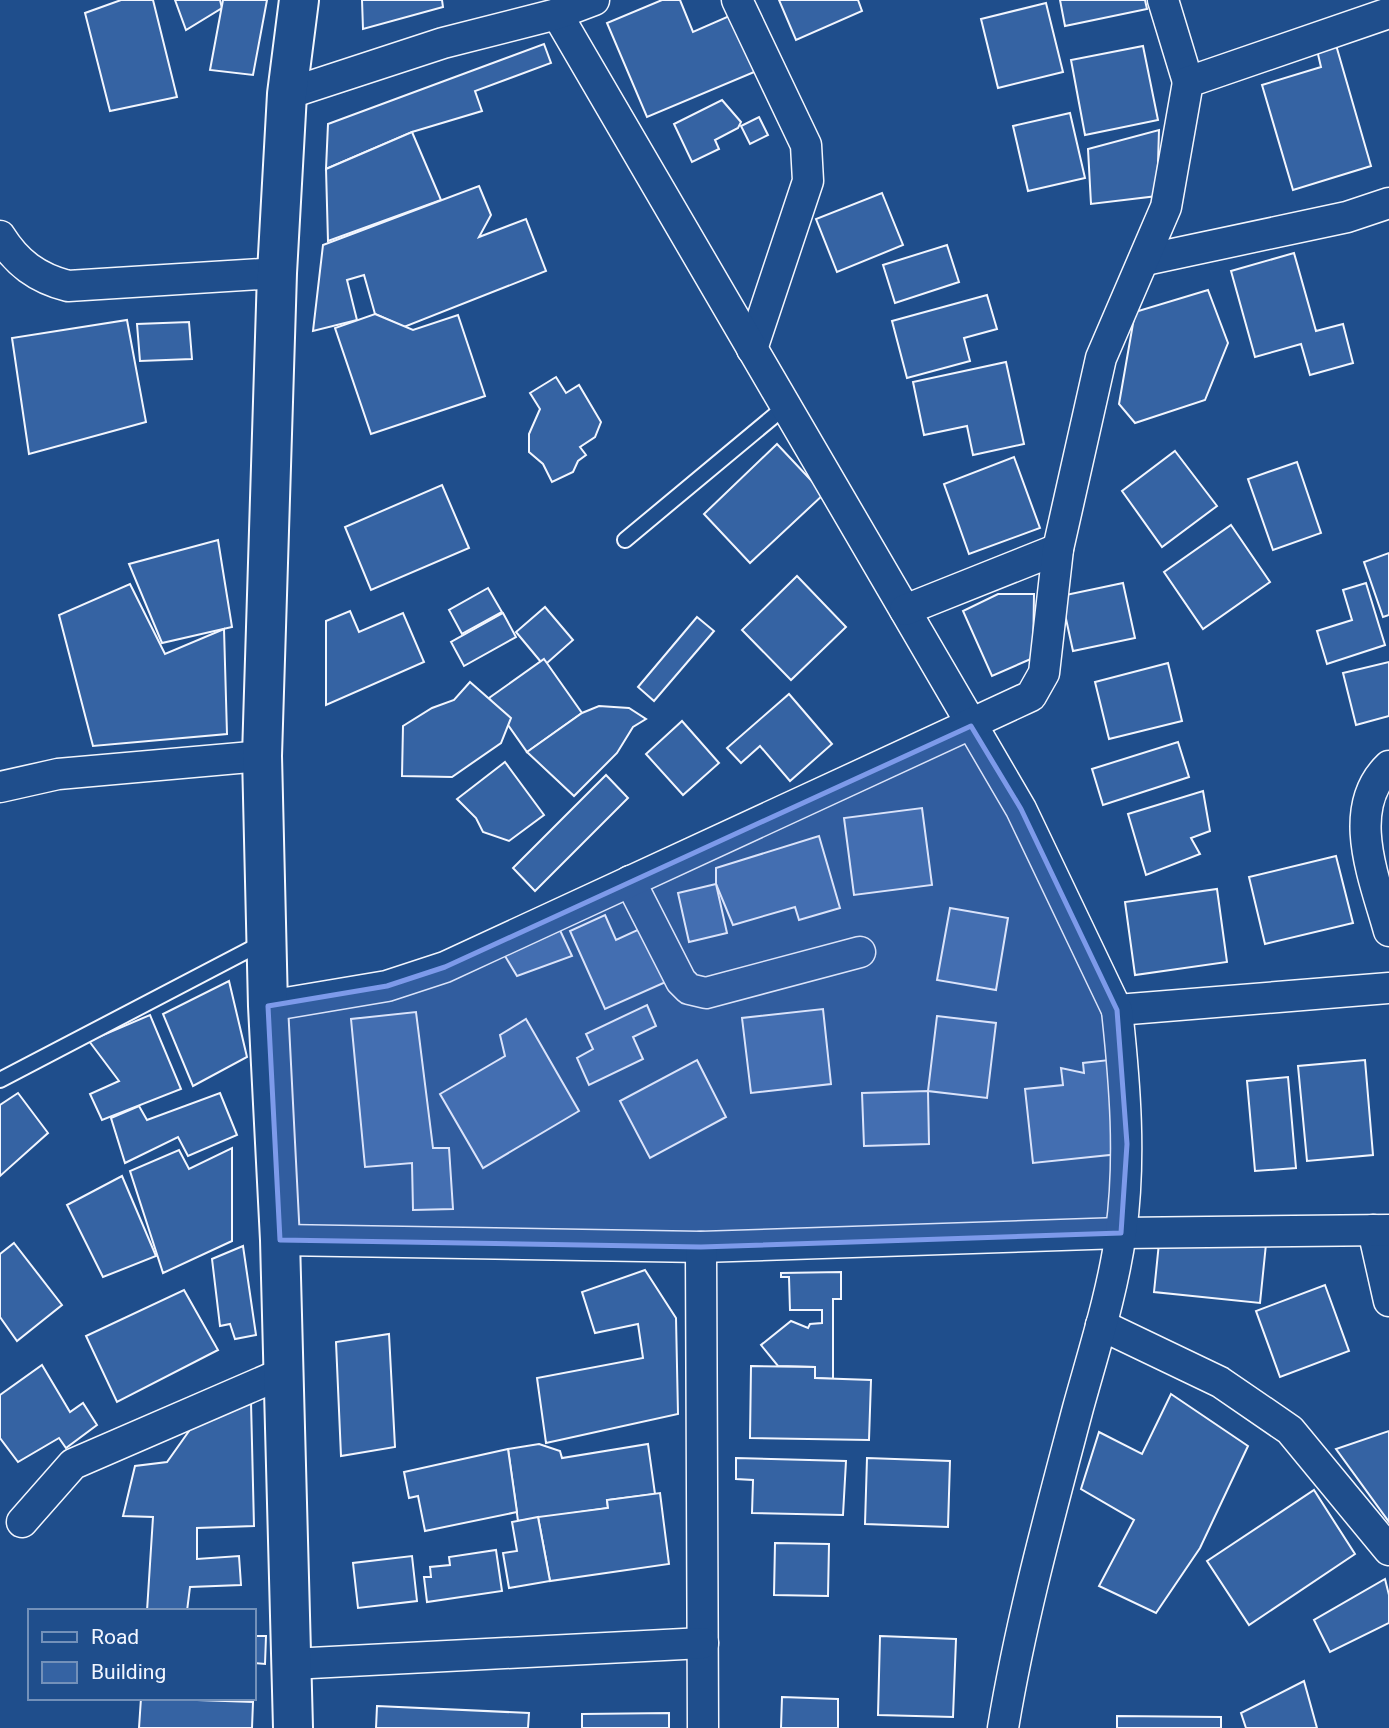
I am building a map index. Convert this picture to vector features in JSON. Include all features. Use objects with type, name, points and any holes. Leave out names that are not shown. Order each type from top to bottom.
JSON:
[{"type":"main road","points":[[293,1728],[281,1240],[268,1006],[262,756],[276,273],[287,94],[299,0]]},
{"type":"street","points":[[287,94],[443,43],[557,14],[594,0]]},
{"type":"street","points":[[737,0],[806,145],[809,160],[808,181],[752,349]]},
{"type":"street","points":[[268,1006],[374,989],[445,967],[1031,696],[1040,683],[1058,549],[1101,358],[1166,207],[1188,82],[1163,0]]},
{"type":"street","points":[[1188,82],[1389,13]]},
{"type":"street","points":[[557,14],[1021,809],[1117,1010],[1126,1086],[1127,1132],[1121,1233],[1101,1325],[1015,1654],[1003,1728]]},
{"type":"street","points":[[1145,260],[1347,217],[1389,203]]},
{"type":"street","points":[[0,236],[13,257],[45,280],[68,286],[276,273]]},
{"type":"street","points":[[905,610],[1058,549]]},
{"type":"street","points":[[0,787],[58,774],[262,756]]},
{"type":"street","points":[[1389,766],[1374,780],[1366,846],[1389,931]]},
{"type":"street","points":[[630,881],[681,981],[689,989],[706,993],[860,952]]},
{"type":"street","points":[[1117,1010],[1389,988]]},
{"type":"street","points":[[281,1240],[701,1247],[1121,1233],[1381,1230],[1389,1301]]},
{"type":"street","points":[[701,1247],[704,1728]]},
{"type":"street","points":[[1101,1325],[1220,1382],[1290,1430],[1389,1550]]},
{"type":"street","points":[[22,1522],[73,1464],[283,1373]]},
{"type":"street","points":[[291,1664],[703,1643]]},
{"type":"lane","points":[[625,540],[786,406]]},
{"type":"lane","points":[[0,1080],[266,940]]},
{"type":"highlighted area","points":[[971,726],[1021,809],[1117,1010],[1127,1144],[1121,1233],[701,1247],[280,1240],[268,1006],[387,986],[445,967]]},
{"type":"building","points":[[121,0],[153,0],[177,97],[110,111],[85,13]]},
{"type":"building","points":[[175,0],[220,0],[222,8],[186,30]]},
{"type":"building","points":[[223,0],[267,0],[253,75],[210,70]]},
{"type":"building","points":[[362,0],[442,0],[443,7],[363,29]]},
{"type":"building","points":[[662,0],[680,0],[693,32],[743,10],[766,67],[647,117],[607,23]]},
{"type":"building","points":[[779,0],[858,0],[862,11],[796,40]]},
{"type":"building","points":[[1060,0],[1145,0],[1147,9],[1065,26]]},
{"type":"building","points":[[1046,3],[1063,72],[998,88],[981,19]]},
{"type":"building","points":[[544,44],[551,63],[475,91],[482,111],[412,132],[326,169],[328,124]]},
{"type":"building","points":[[1336,45],[1371,166],[1293,190],[1262,85],[1321,67],[1317,50]]},
{"type":"building","points":[[1143,46],[1158,120],[1085,135],[1071,60]]},
{"type":"building","points":[[722,100],[741,122],[738,128],[715,140],[719,149],[692,162],[674,124]]},
{"type":"building","points":[[1070,113],[1085,178],[1028,191],[1013,126]]},
{"type":"building","points":[[759,117],[768,135],[750,144],[741,126]]},
{"type":"building","points":[[1159,130],[1157,196],[1091,204],[1088,149]]},
{"type":"building","points":[[412,132],[441,200],[328,241],[326,169]]},
{"type":"building","points":[[479,186],[491,215],[479,237],[526,219],[546,271],[404,327],[375,314],[364,275],[347,280],[357,320],[313,331],[323,245]]},
{"type":"building","points":[[882,193],[903,245],[837,272],[816,219]]},
{"type":"building","points":[[947,245],[959,282],[895,303],[883,265]]},
{"type":"building","points":[[1294,253],[1316,331],[1343,324],[1353,363],[1310,375],[1301,344],[1255,357],[1231,271]]},
{"type":"building","points":[[1208,290],[1228,343],[1205,400],[1135,423],[1119,404],[1135,312]]},
{"type":"building","points":[[987,295],[997,329],[964,338],[970,361],[907,378],[892,321]]},
{"type":"building","points":[[375,314],[413,330],[458,315],[485,396],[371,434],[335,328]]},
{"type":"building","points":[[127,320],[146,422],[29,454],[12,338]]},
{"type":"building","points":[[189,322],[192,359],[140,361],[137,324]]},
{"type":"building","points":[[1006,362],[1024,444],[973,455],[967,426],[924,435],[913,382]]},
{"type":"building","points":[[556,377],[566,393],[579,385],[601,422],[595,437],[580,447],[586,455],[578,461],[573,472],[552,482],[543,464],[529,452],[529,434],[540,409],[530,393]]},
{"type":"building","points":[[777,444],[824,494],[750,563],[704,514]]},
{"type":"building","points":[[1175,451],[1217,506],[1162,547],[1122,491]]},
{"type":"building","points":[[1014,457],[1040,528],[969,554],[944,484]]},
{"type":"building","points":[[1297,462],[1321,533],[1273,550],[1248,479]]},
{"type":"building","points":[[442,485],[469,548],[371,590],[345,527]]},
{"type":"building","points":[[1231,525],[1270,582],[1203,629],[1164,572]]},
{"type":"building","points":[[218,540],[232,627],[162,643],[129,564]]},
{"type":"building","points":[[1389,553],[1389,615],[1383,617],[1364,562]]},
{"type":"building","points":[[797,576],[846,627],[791,680],[742,630]]},
{"type":"building","points":[[1123,583],[1135,638],[1073,651],[1061,596]]},
{"type":"building","points":[[1366,583],[1385,645],[1327,664],[1317,631],[1352,620],[1343,590]]},
{"type":"building","points":[[130,584],[165,654],[224,629],[227,734],[93,746],[59,615]]},
{"type":"building","points":[[488,588],[502,612],[462,634],[449,610]]},
{"type":"building","points":[[998,594],[1034,594],[1033,658],[992,676],[963,611]]},
{"type":"building","points":[[545,607],[573,640],[547,663],[541,662],[516,632]]},
{"type":"building","points":[[350,611],[359,632],[403,613],[424,662],[326,705],[326,621]]},
{"type":"building","points":[[503,613],[516,637],[464,666],[451,642]]},
{"type":"building","points":[[697,617],[714,631],[654,701],[638,687]]},
{"type":"building","points":[[544,659],[582,713],[527,752],[489,698]]},
{"type":"building","points":[[1389,662],[1389,716],[1356,725],[1343,673]]},
{"type":"building","points":[[1168,663],[1182,721],[1109,739],[1095,682]]},
{"type":"building","points":[[470,682],[511,718],[501,743],[452,777],[402,776],[403,726],[432,708],[454,700]]},
{"type":"building","points":[[789,694],[832,744],[790,781],[760,746],[741,763],[727,748]]},
{"type":"building","points":[[599,706],[629,708],[646,719],[633,727],[617,753],[574,796],[527,752],[582,713]]},
{"type":"building","points":[[682,721],[719,763],[683,795],[646,754]]},
{"type":"building","points":[[1178,742],[1189,777],[1103,805],[1092,769]]},
{"type":"building","points":[[505,762],[544,815],[509,841],[483,832],[476,818],[457,799]]},
{"type":"building","points":[[606,775],[628,798],[535,891],[513,868]]},
{"type":"building","points":[[1203,791],[1210,831],[1191,838],[1200,854],[1146,875],[1128,814]]},
{"type":"building","points":[[922,808],[932,885],[854,895],[844,818]]},
{"type":"building","points":[[819,836],[840,908],[799,920],[795,907],[733,925],[716,884],[716,868]]},
{"type":"building","points":[[1336,856],[1353,923],[1265,944],[1249,877]]},
{"type":"building","points":[[716,884],[727,933],[689,942],[678,893]]},
{"type":"building","points":[[1217,889],[1227,962],[1135,975],[1125,902]]},
{"type":"building","points":[[950,908],[1008,918],[996,990],[937,980]]},
{"type":"building","points":[[605,915],[616,940],[644,927],[668,981],[605,1009],[570,931]]},
{"type":"building","points":[[558,926],[572,956],[517,976],[502,951]]},
{"type":"building","points":[[229,981],[247,1057],[193,1086],[163,1014]]},
{"type":"building","points":[[647,1005],[656,1026],[633,1037],[643,1059],[589,1085],[577,1058],[593,1049],[586,1034]]},
{"type":"building","points":[[823,1009],[831,1084],[751,1093],[742,1018]]},
{"type":"building","points":[[416,1012],[433,1148],[449,1148],[453,1209],[413,1210],[412,1163],[365,1167],[351,1019]]},
{"type":"building","points":[[150,1015],[181,1089],[102,1120],[90,1094],[119,1081],[89,1041]]},
{"type":"building","points":[[937,1016],[996,1023],[987,1098],[928,1091]]},
{"type":"building","points":[[526,1019],[579,1111],[483,1168],[440,1094],[505,1056],[500,1035]]},
{"type":"building","points":[[697,1060],[726,1117],[650,1158],[620,1101]]},
{"type":"building","points":[[1109,1060],[1119,1154],[1033,1163],[1025,1089],[1063,1085],[1061,1068],[1084,1073],[1083,1063]]},
{"type":"building","points":[[1365,1060],[1373,1155],[1307,1161],[1298,1066]]},
{"type":"building","points":[[1288,1077],[1296,1168],[1255,1171],[1247,1081]]},
{"type":"building","points":[[928,1091],[929,1144],[864,1146],[862,1093]]},
{"type":"building","points":[[18,1093],[48,1133],[0,1176],[0,1105]]},
{"type":"building","points":[[220,1093],[237,1135],[188,1156],[178,1137],[125,1163],[111,1118],[139,1106],[147,1120]]},
{"type":"building","points":[[232,1148],[232,1241],[163,1273],[130,1171],[179,1150],[189,1169]]},
{"type":"building","points":[[122,1176],[156,1256],[103,1277],[67,1205]]},
{"type":"building","points":[[1160,1233],[1266,1244],[1260,1303],[1154,1292]]},
{"type":"building","points":[[14,1243],[62,1305],[17,1341],[0,1317],[0,1254]]},
{"type":"building","points":[[243,1246],[256,1335],[235,1339],[230,1324],[220,1326],[212,1259]]},
{"type":"building","points":[[645,1270],[676,1318],[678,1414],[546,1443],[537,1378],[643,1358],[638,1324],[595,1333],[582,1292]]},
{"type":"building","points":[[841,1272],[841,1299],[833,1299],[833,1379],[815,1378],[815,1367],[778,1366],[761,1345],[791,1321],[808,1328],[810,1324],[822,1323],[822,1310],[790,1310],[789,1277],[781,1277],[781,1273]]},
{"type":"building","points":[[1325,1285],[1349,1351],[1280,1377],[1256,1311]]},
{"type":"building","points":[[184,1290],[218,1350],[117,1402],[86,1336]]},
{"type":"building","points":[[389,1334],[395,1447],[341,1456],[336,1342]]},
{"type":"building","points":[[42,1365],[70,1412],[83,1403],[97,1425],[66,1448],[59,1438],[18,1462],[0,1438],[0,1395]]},
{"type":"building","points":[[751,1366],[815,1367],[815,1378],[871,1380],[869,1440],[750,1438]]},
{"type":"building","points":[[1171,1394],[1248,1446],[1200,1548],[1156,1613],[1099,1586],[1134,1520],[1081,1489],[1099,1432],[1142,1454]]},
{"type":"building","points":[[251,1402],[254,1526],[197,1528],[197,1559],[239,1556],[241,1585],[190,1587],[187,1609],[147,1609],[153,1517],[123,1516],[135,1466],[167,1462],[194,1424]]},
{"type":"building","points":[[1389,1431],[1389,1522],[1336,1449]]},
{"type":"building","points":[[539,1444],[560,1451],[562,1458],[648,1444],[655,1494],[607,1500],[608,1508],[518,1521],[508,1449]]},
{"type":"building","points":[[508,1449],[517,1512],[425,1531],[418,1496],[409,1498],[404,1472]]},
{"type":"building","points":[[736,1458],[846,1461],[843,1515],[752,1513],[753,1480],[736,1479]]},
{"type":"building","points":[[867,1458],[950,1461],[948,1527],[865,1524]]},
{"type":"building","points":[[1314,1490],[1355,1554],[1249,1625],[1207,1561]]},
{"type":"building","points":[[660,1493],[669,1564],[550,1581],[538,1517],[608,1508],[607,1500]]},
{"type":"building","points":[[538,1517],[550,1581],[509,1588],[503,1553],[517,1551],[512,1522]]},
{"type":"building","points":[[775,1543],[829,1544],[828,1596],[774,1595]]},
{"type":"building","points":[[496,1550],[502,1591],[427,1602],[424,1577],[431,1577],[430,1567],[450,1565],[449,1557]]},
{"type":"building","points":[[412,1556],[417,1601],[358,1608],[353,1563]]},
{"type":"building","points":[[1385,1579],[1389,1595],[1389,1623],[1330,1652],[1314,1620]]},
{"type":"building","points":[[256,1636],[266,1636],[265,1664],[256,1663]]},
{"type":"building","points":[[880,1636],[956,1639],[953,1717],[878,1715]]},
{"type":"building","points":[[1304,1681],[1317,1728],[1246,1728],[1241,1713]]},
{"type":"building","points":[[782,1697],[838,1699],[838,1728],[781,1728]]},
{"type":"building","points":[[141,1700],[253,1702],[252,1728],[139,1728]]},
{"type":"building","points":[[377,1706],[529,1713],[528,1728],[376,1728]]},
{"type":"building","points":[[669,1713],[669,1728],[582,1728],[582,1714]]},
{"type":"building","points":[[1117,1716],[1221,1717],[1221,1728],[1117,1728]]}]
